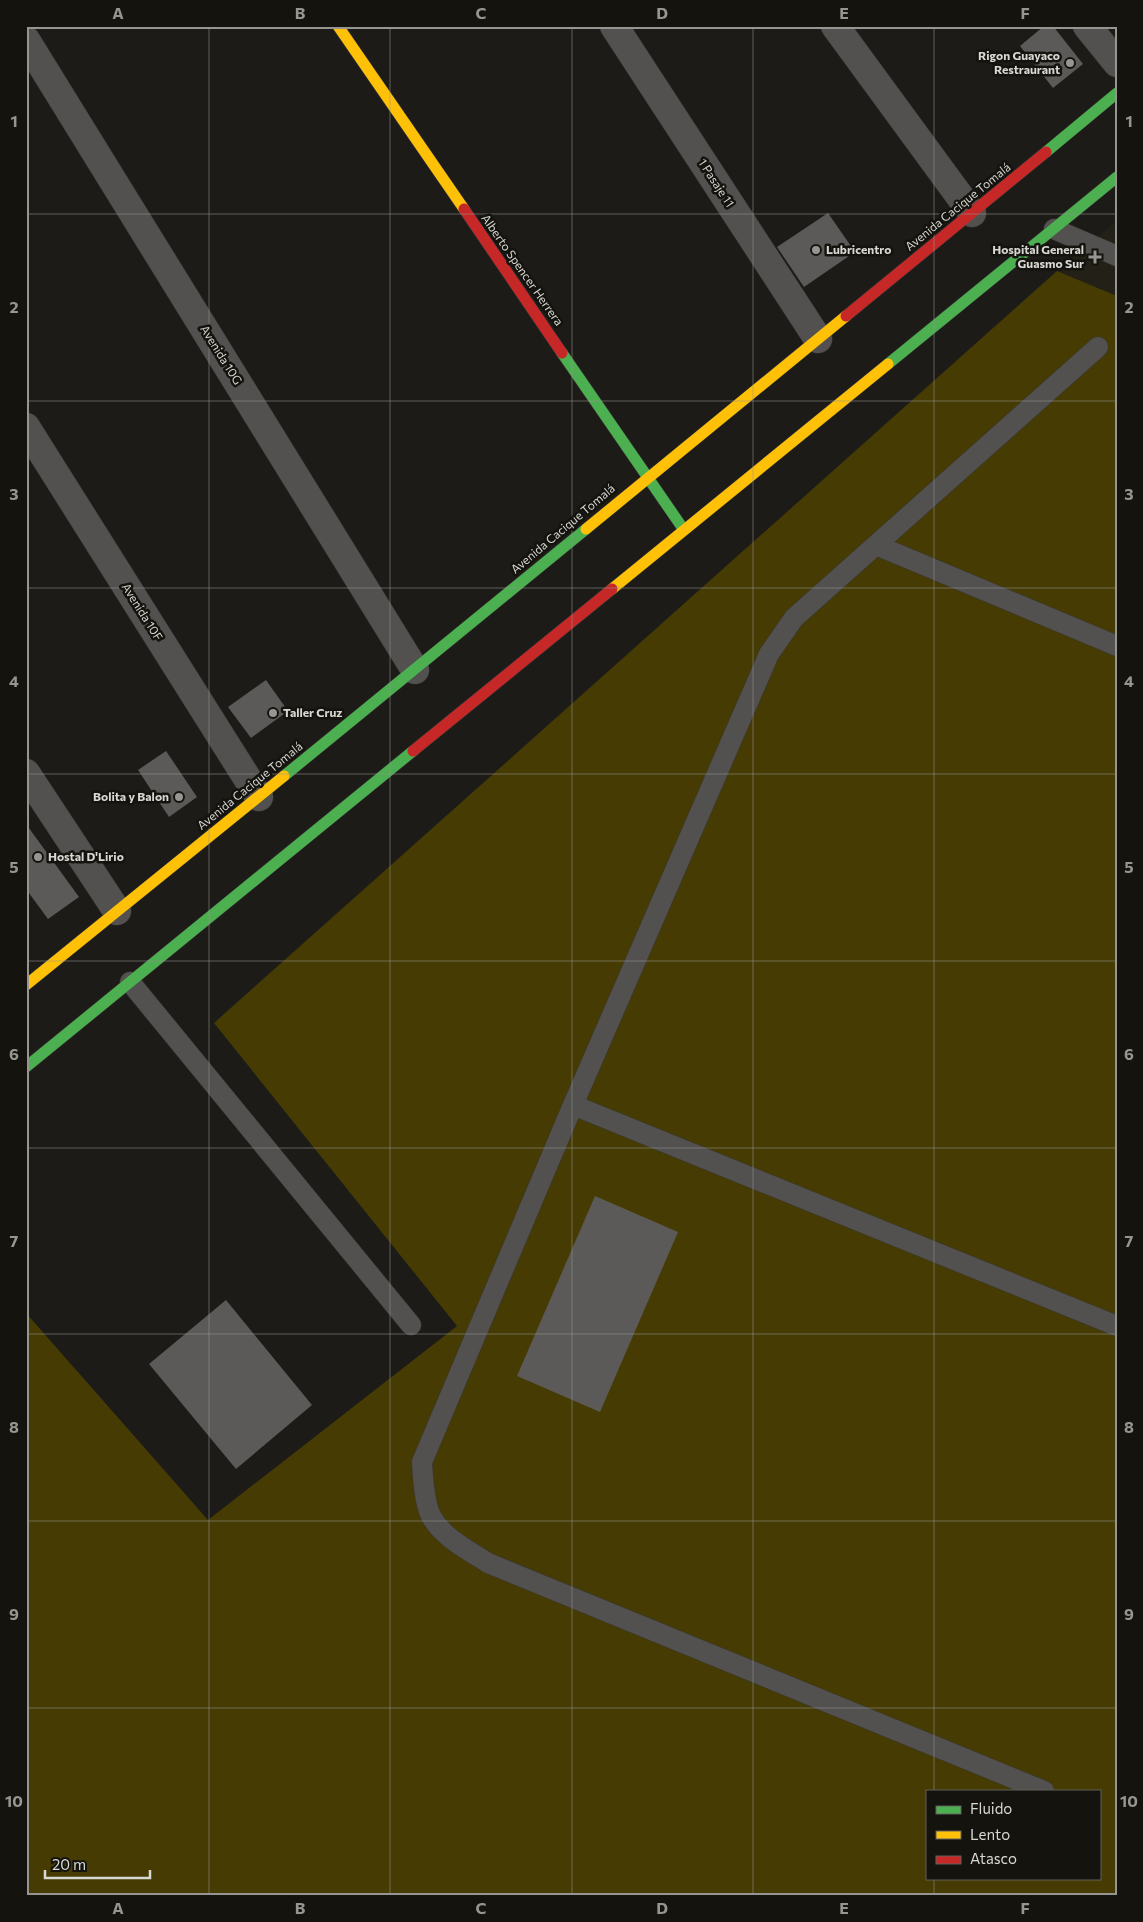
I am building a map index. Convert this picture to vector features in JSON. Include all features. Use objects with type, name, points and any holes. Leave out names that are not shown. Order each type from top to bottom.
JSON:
[{"type":"main road","name":"Alberto Spencer Herrera","points":[[338,26],[684,530]]},
{"type":"main road","name":"Avenida Cacique Tomalá","points":[[26,985],[415,670],[1117,93]]},
{"type":"main road","points":[[26,1067],[1117,178]]},
{"type":"street","name":"1 Pasaje 11","points":[[614,26],[818,340]]},
{"type":"street","points":[[835,26],[972,213]]},
{"type":"street","points":[[1087,26],[1117,63]]},
{"type":"street","name":"Avenida 10G","points":[[26,40],[415,670]]},
{"type":"street","name":"Avenida 10F","points":[[26,427],[258,797]]},
{"type":"street","points":[[26,773],[117,911]]},
{"type":"lane","points":[[1054,229],[1117,256]]},
{"type":"lane","points":[[1042,1790],[488,1563],[449,1538],[431,1516],[424,1490],[422,1462],[573,1105],[768,654],[794,618],[1098,347]]},
{"type":"lane","points":[[876,545],[1117,646]]},
{"type":"lane","points":[[130,982],[411,1325]]},
{"type":"lane","points":[[573,1105],[1117,1326]]},
{"type":"shaded area","name":"Hospital General Guasmo Sur","points":[[1117,221],[1117,296],[1057,271]]},
{"type":"shaded area","points":[[1057,271],[1117,296],[1117,1896],[26,1896],[26,1313],[208,1520],[457,1326],[214,1023]]},
{"type":"building","points":[[1044,26],[1053,26],[1083,64],[1053,88],[1020,46]]},
{"type":"building","name":"Lubricentro","points":[[828,213],[855,252],[804,287],[777,247]]},
{"type":"building","points":[[266,680],[288,711],[251,738],[228,707]]},
{"type":"building","points":[[166,751],[197,797],[169,817],[138,770]]},
{"type":"building","name":"Hostal D'Lirio","points":[[26,824],[79,897],[48,919],[26,889]]},
{"type":"building","points":[[595,1196],[678,1232],[600,1412],[517,1376]]},
{"type":"building","points":[[226,1300],[312,1405],[236,1469],[149,1364]]},
{"type":"traffic: fast","points":[[1046,152],[1117,93]]},
{"type":"traffic: fast","points":[[888,364],[1117,177]]},
{"type":"traffic: fast","points":[[562,353],[684,530]]},
{"type":"traffic: fast","points":[[284,776],[586,529]]},
{"type":"traffic: fast","points":[[26,1067],[413,751]]},
{"type":"traffic: slow","points":[[338,26],[464,209]]},
{"type":"traffic: slow","points":[[586,529],[846,316]]},
{"type":"traffic: slow","points":[[612,589],[888,364]]},
{"type":"traffic: slow","points":[[26,985],[284,776]]},
{"type":"traffic: jam","points":[[846,316],[1046,152]]},
{"type":"traffic: jam","points":[[464,209],[562,353]]},
{"type":"traffic: jam","points":[[413,751],[612,589]]},
{"type":"place","name":"Rigon Guayaco Restraurant","points":[[1070,63]]},
{"type":"place","name":"Lubricentro","points":[[816,250]]},
{"type":"place","name":"Hospital General Guasmo Sur","points":[[1095,257]]},
{"type":"place","name":"Taller Cruz","points":[[273,713]]},
{"type":"place","name":"Bolita y Balon","points":[[179,797]]},
{"type":"place","name":"Hostal D'Lirio","points":[[38,857]]}]
